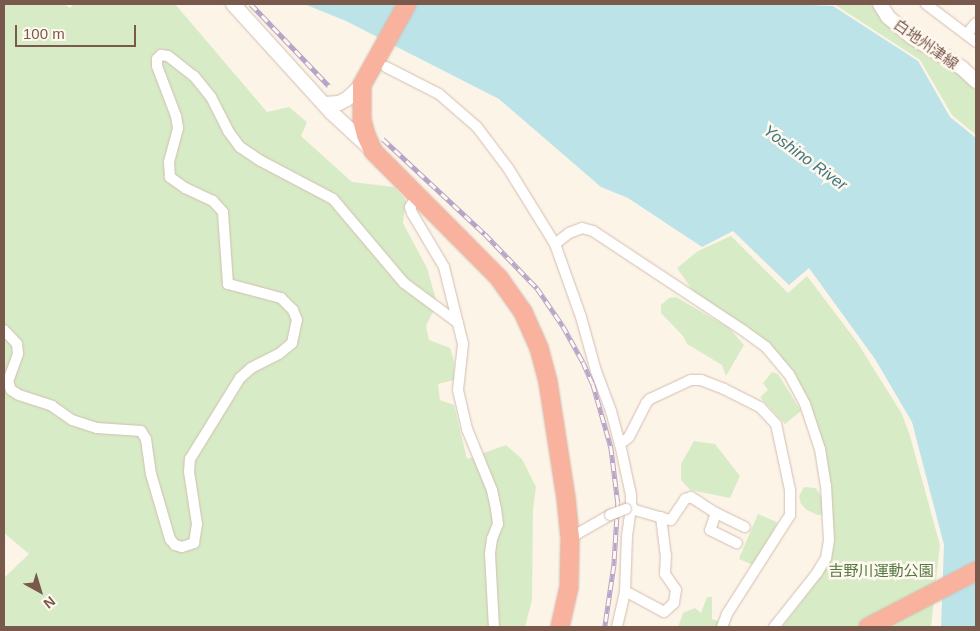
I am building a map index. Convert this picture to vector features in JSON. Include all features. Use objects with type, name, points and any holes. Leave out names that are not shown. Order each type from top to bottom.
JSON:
[{"type":"highway","points":[[407,4],[358,97],[366,134],[373,151],[499,278],[523,312],[539,348],[548,382],[566,498],[570,538],[569,587],[560,627]]},
{"type":"highway","points":[[868,627],[976,571]]},
{"type":"street","points":[[233,4],[345,127],[373,151]]},
{"type":"street","name":"白地州津線","points":[[880,4],[888,17],[912,37],[974,76]]},
{"type":"street","points":[[934,6],[976,42]]},
{"type":"street","points":[[967,34],[976,23]]},
{"type":"street","points":[[4,330],[17,344],[18,354],[8,382],[11,390],[19,396],[52,406],[72,420],[97,428],[141,431],[146,439],[151,474],[170,538],[175,545],[182,547],[194,543],[197,524],[189,472],[190,459],[240,378],[251,368],[279,354],[292,343],[297,320],[293,310],[281,298],[228,284],[223,212],[213,201],[186,188],[170,177],[169,162],[178,128],[176,116],[157,66],[157,59],[161,55],[168,56],[194,76],[211,96],[228,131],[240,147],[261,161],[333,199],[404,284],[458,323]]},
{"type":"street","points":[[386,67],[439,94],[477,127],[508,168],[555,244],[581,318],[596,371],[611,411],[631,494],[628,508],[625,591],[617,627]]},
{"type":"street","points":[[324,104],[339,103],[358,97]]},
{"type":"street","points":[[417,196],[410,206],[412,213],[444,267],[463,344],[458,390],[467,428],[492,490],[498,524],[492,539],[490,554],[495,609],[494,627]]},
{"type":"street","points":[[555,244],[569,233],[582,228],[593,230],[766,347],[789,374],[811,420],[820,449],[826,485],[829,540],[826,558],[817,573],[774,627]]},
{"type":"street","points":[[620,444],[629,437],[646,403],[650,399],[691,380],[701,380],[760,407],[776,424],[790,490],[790,515],[727,614],[722,627]]},
{"type":"street","points":[[570,538],[610,515],[628,508],[671,520],[685,499],[691,497],[716,514],[745,527]]},
{"type":"street","points":[[716,514],[710,530],[737,543]]},
{"type":"street","points":[[625,591],[664,612],[674,603],[676,590],[665,574],[666,555],[661,517]]},
{"type":"green space","points":[[4,4],[64,4],[70,8],[74,4],[175,4],[267,112],[289,107],[307,122],[301,136],[352,182],[394,187],[406,200],[403,223],[427,268],[437,303],[426,326],[429,340],[450,348],[454,361],[454,380],[438,384],[440,400],[454,405],[467,459],[506,445],[522,459],[536,487],[533,510],[532,600],[525,627],[4,627],[4,578],[29,554],[4,533]]},
{"type":"green space","points":[[834,4],[873,4],[964,77],[976,91],[976,135],[952,115],[920,60]]},
{"type":"green space","name":"吉野川運動公園","points":[[731,236],[788,293],[807,276],[857,342],[902,414],[910,436],[940,545],[931,627],[782,627],[809,592],[827,560],[827,471],[792,370],[764,339],[695,294],[677,268],[698,251]]},
{"type":"green space","points":[[676,297],[729,328],[744,345],[726,376],[722,365],[687,344],[683,336],[661,313],[661,305],[669,298]]},
{"type":"green space","points":[[772,372],[778,374],[801,411],[785,424],[760,397],[768,390],[763,383]]},
{"type":"green space","points":[[694,441],[715,444],[740,476],[730,498],[690,490],[681,480],[681,464]]},
{"type":"green space","points":[[804,487],[816,488],[822,498],[823,515],[817,515],[807,510],[801,504],[799,496]]},
{"type":"green space","points":[[758,514],[777,522],[758,567],[739,559]]},
{"type":"green space","points":[[707,597],[712,597],[712,619],[735,627],[678,627],[683,613],[695,608],[701,613]]},
{"type":"water","name":"Yoshino River","points":[[304,4],[789,4],[833,6],[918,61],[950,117],[976,138],[976,627],[941,627],[944,545],[912,422],[875,359],[809,268],[789,285],[733,231],[702,247],[628,198],[601,187],[499,99],[346,21]]},
{"type":"railway","points":[[251,4],[329,86]]},
{"type":"railway","points":[[383,139],[485,234],[537,288],[563,326],[583,362],[593,384],[611,447],[618,503],[614,566],[605,627]]}]
